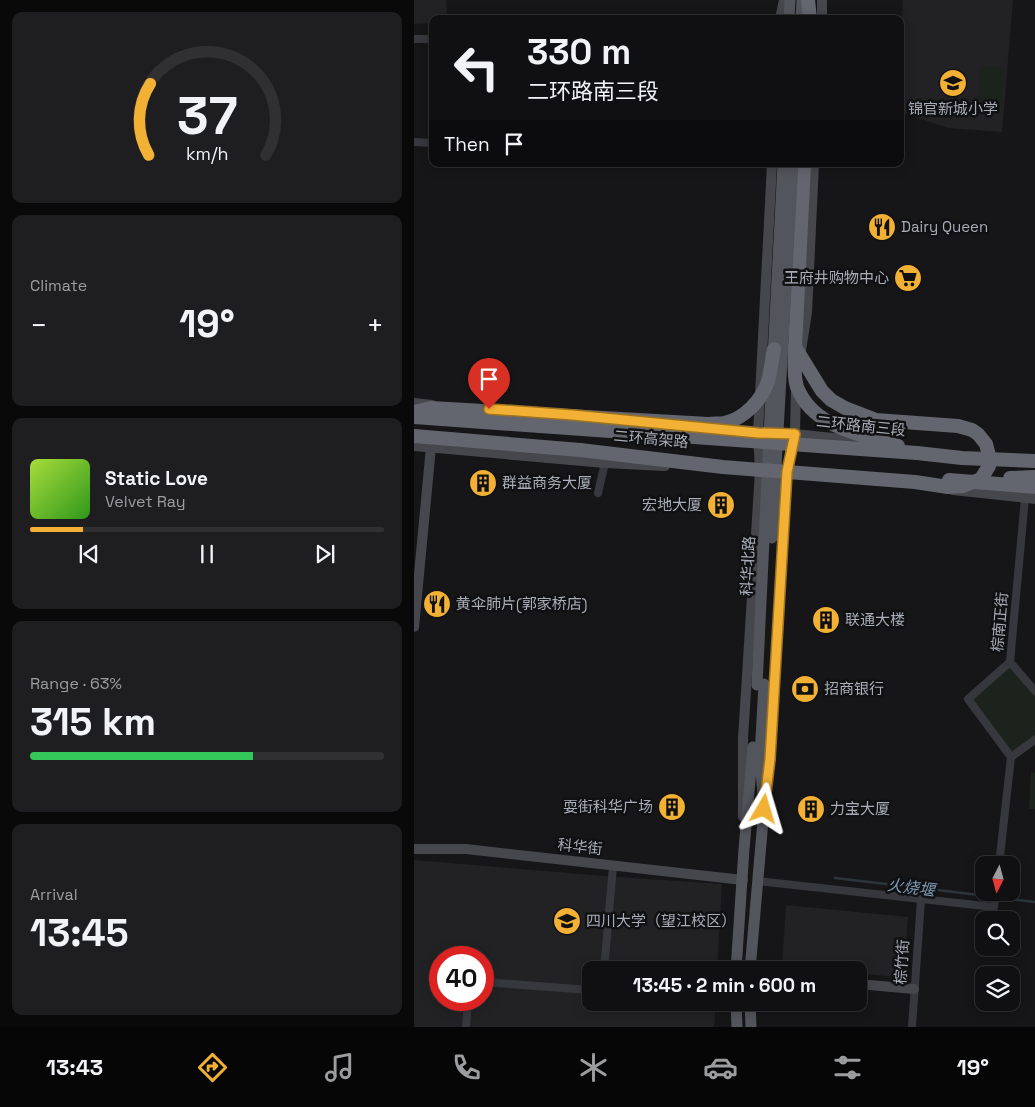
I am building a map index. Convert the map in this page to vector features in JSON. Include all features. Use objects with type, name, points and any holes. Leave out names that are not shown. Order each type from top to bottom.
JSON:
[{"type":"highway","points":[[808,0],[810,15]]},
{"type":"highway","points":[[804,167],[794,371],[797,387],[810,408],[820,418],[837,426],[917,453]]},
{"type":"highway","points":[[580,450],[723,468],[915,482],[948,487],[963,486],[981,479],[989,466],[990,459],[986,444],[978,434],[958,426],[876,420],[845,408],[831,400],[822,391],[795,347]]},
{"type":"highway","points":[[414,412],[431,408],[724,423],[746,412],[762,394],[768,381],[774,349]]},
{"type":"highway","name":"二环高架路","points":[[414,417],[917,453],[962,458],[1035,459]]},
{"type":"highway","name":"二环高架路","points":[[414,436],[1035,487]]},
{"type":"highway","points":[[962,458],[1035,468]]},
{"type":"highway","points":[[949,480],[1035,477]]},
{"type":"main road","points":[[789,15],[790,0]]},
{"type":"main road","points":[[801,15],[802,0]]},
{"type":"main road","name":"科华北路","points":[[751,961],[764,809],[760,756],[761,685],[782,167]]},
{"type":"main road","points":[[761,685],[793,167]]},
{"type":"main road","name":"科华北路","points":[[737,961],[744,848],[761,685]]},
{"type":"main road","points":[[736,1011],[737,1027]]},
{"type":"main road","points":[[750,1011],[750,1027]]},
{"type":"street","points":[[781,15],[784,0]]},
{"type":"street","points":[[822,0],[822,15]]},
{"type":"street","points":[[414,39],[429,39]]},
{"type":"street","points":[[414,142],[429,143]]},
{"type":"street","points":[[744,848],[743,738],[760,471],[758,433],[772,167]]},
{"type":"street","points":[[764,809],[770,759],[787,472],[795,434],[796,390],[807,312],[814,167]]},
{"type":"street","name":"二环路南三段","points":[[414,403],[573,415],[758,433],[795,434],[1035,459]]},
{"type":"street","points":[[414,446],[605,463],[787,472],[1030,499]]},
{"type":"street","points":[[414,627],[431,447]]},
{"type":"street","points":[[598,493],[605,463]]},
{"type":"street","name":"棕南正街","points":[[1011,757],[968,699],[1010,662],[1030,499]]},
{"type":"street","points":[[1010,662],[1035,692]]},
{"type":"street","points":[[1000,856],[1011,757],[1035,739]]},
{"type":"street","name":"科华街","points":[[414,849],[466,849],[743,880]]},
{"type":"street","points":[[605,961],[613,866]]},
{"type":"street","points":[[757,881],[994,907],[995,901]]},
{"type":"street","name":"棕竹街","points":[[912,1027],[921,900]]},
{"type":"street","points":[[494,983],[582,989]]},
{"type":"street","points":[[867,985],[914,989]]},
{"type":"street","points":[[466,1027],[467,1011]]},
{"type":"shaded area","points":[[414,0],[446,0],[447,15],[429,15],[429,23],[414,24]]},
{"type":"shaded area","name":"锦官新城小学","points":[[903,0],[1013,0],[1002,132],[948,128],[904,113],[904,15],[902,15]]},
{"type":"shaded area","points":[[980,66],[1005,68],[1002,109],[977,107]]},
{"type":"shaded area","points":[[1010,662],[1035,692],[1035,739],[1011,757],[968,699]]},
{"type":"shaded area","points":[[1031,772],[1035,773],[1035,809],[1029,809]]},
{"type":"shaded area","name":"四川大学（望江校区）","points":[[414,860],[722,884],[718,961],[582,961],[582,1011],[715,1011],[714,1027],[414,1027]]},
{"type":"shaded area","points":[[786,905],[908,917],[903,978],[867,974],[867,961],[782,961]]},
{"type":"waterway","name":"火烧堰","points":[[835,878],[975,894]]},
{"type":"waterway","name":"火烧堰","points":[[1020,900],[1036,902]]},
{"type":"place","name":"锦官新城小学","points":[[953,83]]},
{"type":"place","name":"Dairy Queen","points":[[882,227]]},
{"type":"place","name":"王府井购物中心","points":[[908,278]]},
{"type":"place","name":"群益商务大厦","points":[[483,483]]},
{"type":"place","name":"宏地大厦","points":[[721,505]]},
{"type":"place","name":"黄伞肺片(郭家桥店)","points":[[437,604]]},
{"type":"place","name":"联通大楼","points":[[826,620]]},
{"type":"place","name":"招商银行","points":[[805,689]]},
{"type":"place","name":"耍街科华广场","points":[[672,807]]},
{"type":"place","name":"力宝大厦","points":[[811,809]]},
{"type":"place","name":"四川大学（望江校区）","points":[[567,921]]},
{"type":"route","points":[[489,409],[758,433],[795,434],[787,472],[770,759],[764,809]]}]
